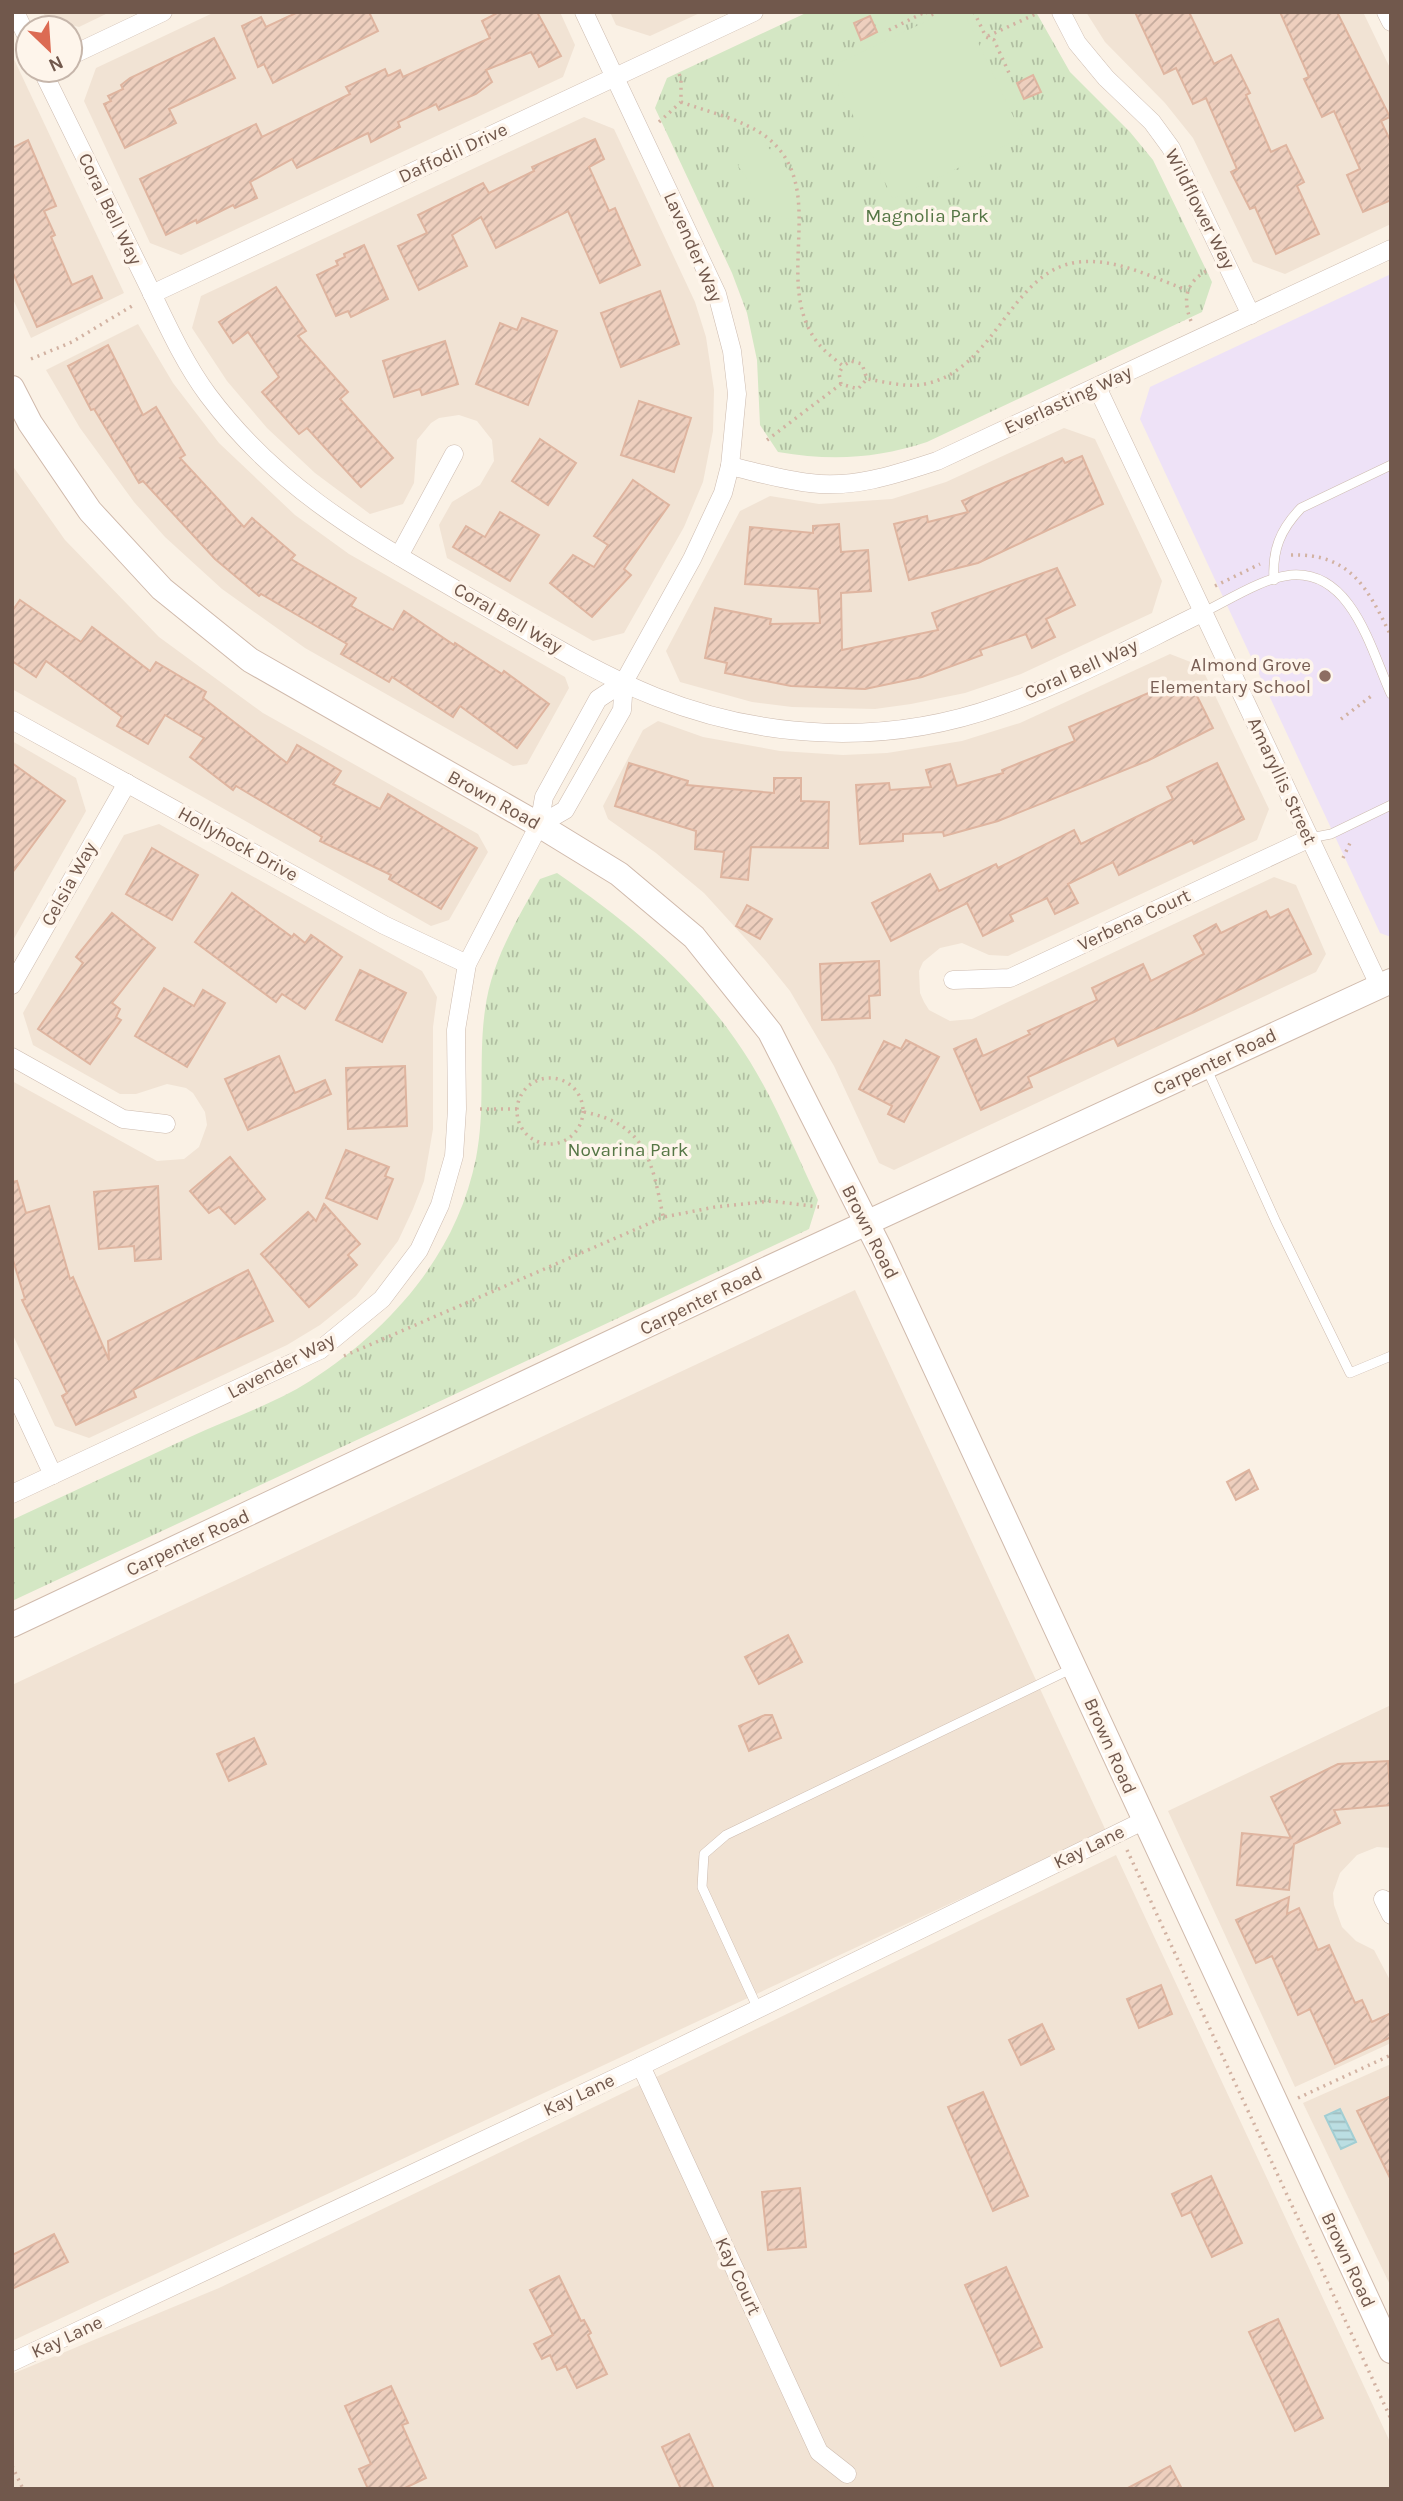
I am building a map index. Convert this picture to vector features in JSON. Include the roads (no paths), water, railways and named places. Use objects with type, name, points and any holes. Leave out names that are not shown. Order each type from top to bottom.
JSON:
[{"type":"street","points":[[84,49],[163,12]]},
{"type":"street","name":"Lavender Way","points":[[539,825],[565,810],[622,710],[624,682],[692,559],[723,493],[730,466],[737,394],[732,351],[717,294],[584,12]]},
{"type":"street","name":"Daffodil Drive","points":[[152,294],[754,12]]},
{"type":"street","name":"Wildflower Way","points":[[1061,12],[1077,43],[1106,78],[1152,122],[1171,148],[1251,315]]},
{"type":"street","points":[[1386,12],[1391,22]]},
{"type":"street","name":"Coral Bell Way","points":[[49,84],[181,354],[234,428],[285,478],[365,538],[624,682],[656,697],[733,723],[800,733],[879,732],[941,722],[999,706],[1202,612]]},
{"type":"street","name":"Everlasting Way","points":[[730,466],[812,484],[862,481],[897,474],[937,461],[1391,249]]},
{"type":"street","name":"Amaryllis Street","points":[[1097,387],[1310,838],[1385,983]]},
{"type":"street","name":"Brown Road","points":[[12,388],[30,423],[90,512],[162,589],[250,660],[539,825],[619,874],[694,937],[770,1032],[867,1225],[1391,2351]]},
{"type":"street","points":[[399,556],[454,454]]},
{"type":"street","name":"Lavender Way","points":[[12,1494],[297,1363],[340,1336],[382,1299],[419,1250],[440,1205],[454,1156],[457,1110],[456,1030],[467,964],[539,825],[544,797],[598,699],[624,682]]},
{"type":"street","name":"Hollyhock Drive","points":[[12,720],[384,925],[467,964]]},
{"type":"street","name":"Celsia Way","points":[[12,985],[127,783]]},
{"type":"street","name":"Verbena Court","points":[[953,980],[1010,978],[1310,838]]},
{"type":"street","name":"Carpenter Road","points":[[12,1625],[758,1273],[867,1225],[1385,983]]},
{"type":"street","points":[[12,1057],[123,1119],[166,1124]]},
{"type":"street","points":[[12,1387],[53,1475]]},
{"type":"street","name":"Kay Lane","points":[[12,2362],[641,2066],[1143,1821]]},
{"type":"street","name":"Kay Court","points":[[641,2066],[819,2452],[848,2474]]},
{"type":"lane","points":[[1275,580],[1274,547],[1301,508],[1391,465]]},
{"type":"lane","points":[[1202,612],[1275,580],[1292,575],[1316,578],[1335,587],[1350,607],[1391,694]]},
{"type":"lane","points":[[1310,838],[1331,834],[1391,804]]},
{"type":"lane","points":[[1206,1066],[1276,1222],[1350,1373],[1391,1356]]},
{"type":"lane","points":[[758,2009],[702,1887],[704,1854],[726,1835],[1075,1668]]},
{"type":"water","points":[[1340,2109],[1356,2142],[1341,2149],[1325,2116]]},
{"type":"place","name":"Almond Grove Elementary School","points":[[1325,676]]},
{"type":"park label","name":"Magnolia Park","points":[[927,216]]},
{"type":"park label","name":"Novarina Park","points":[[628,1150]]}]
